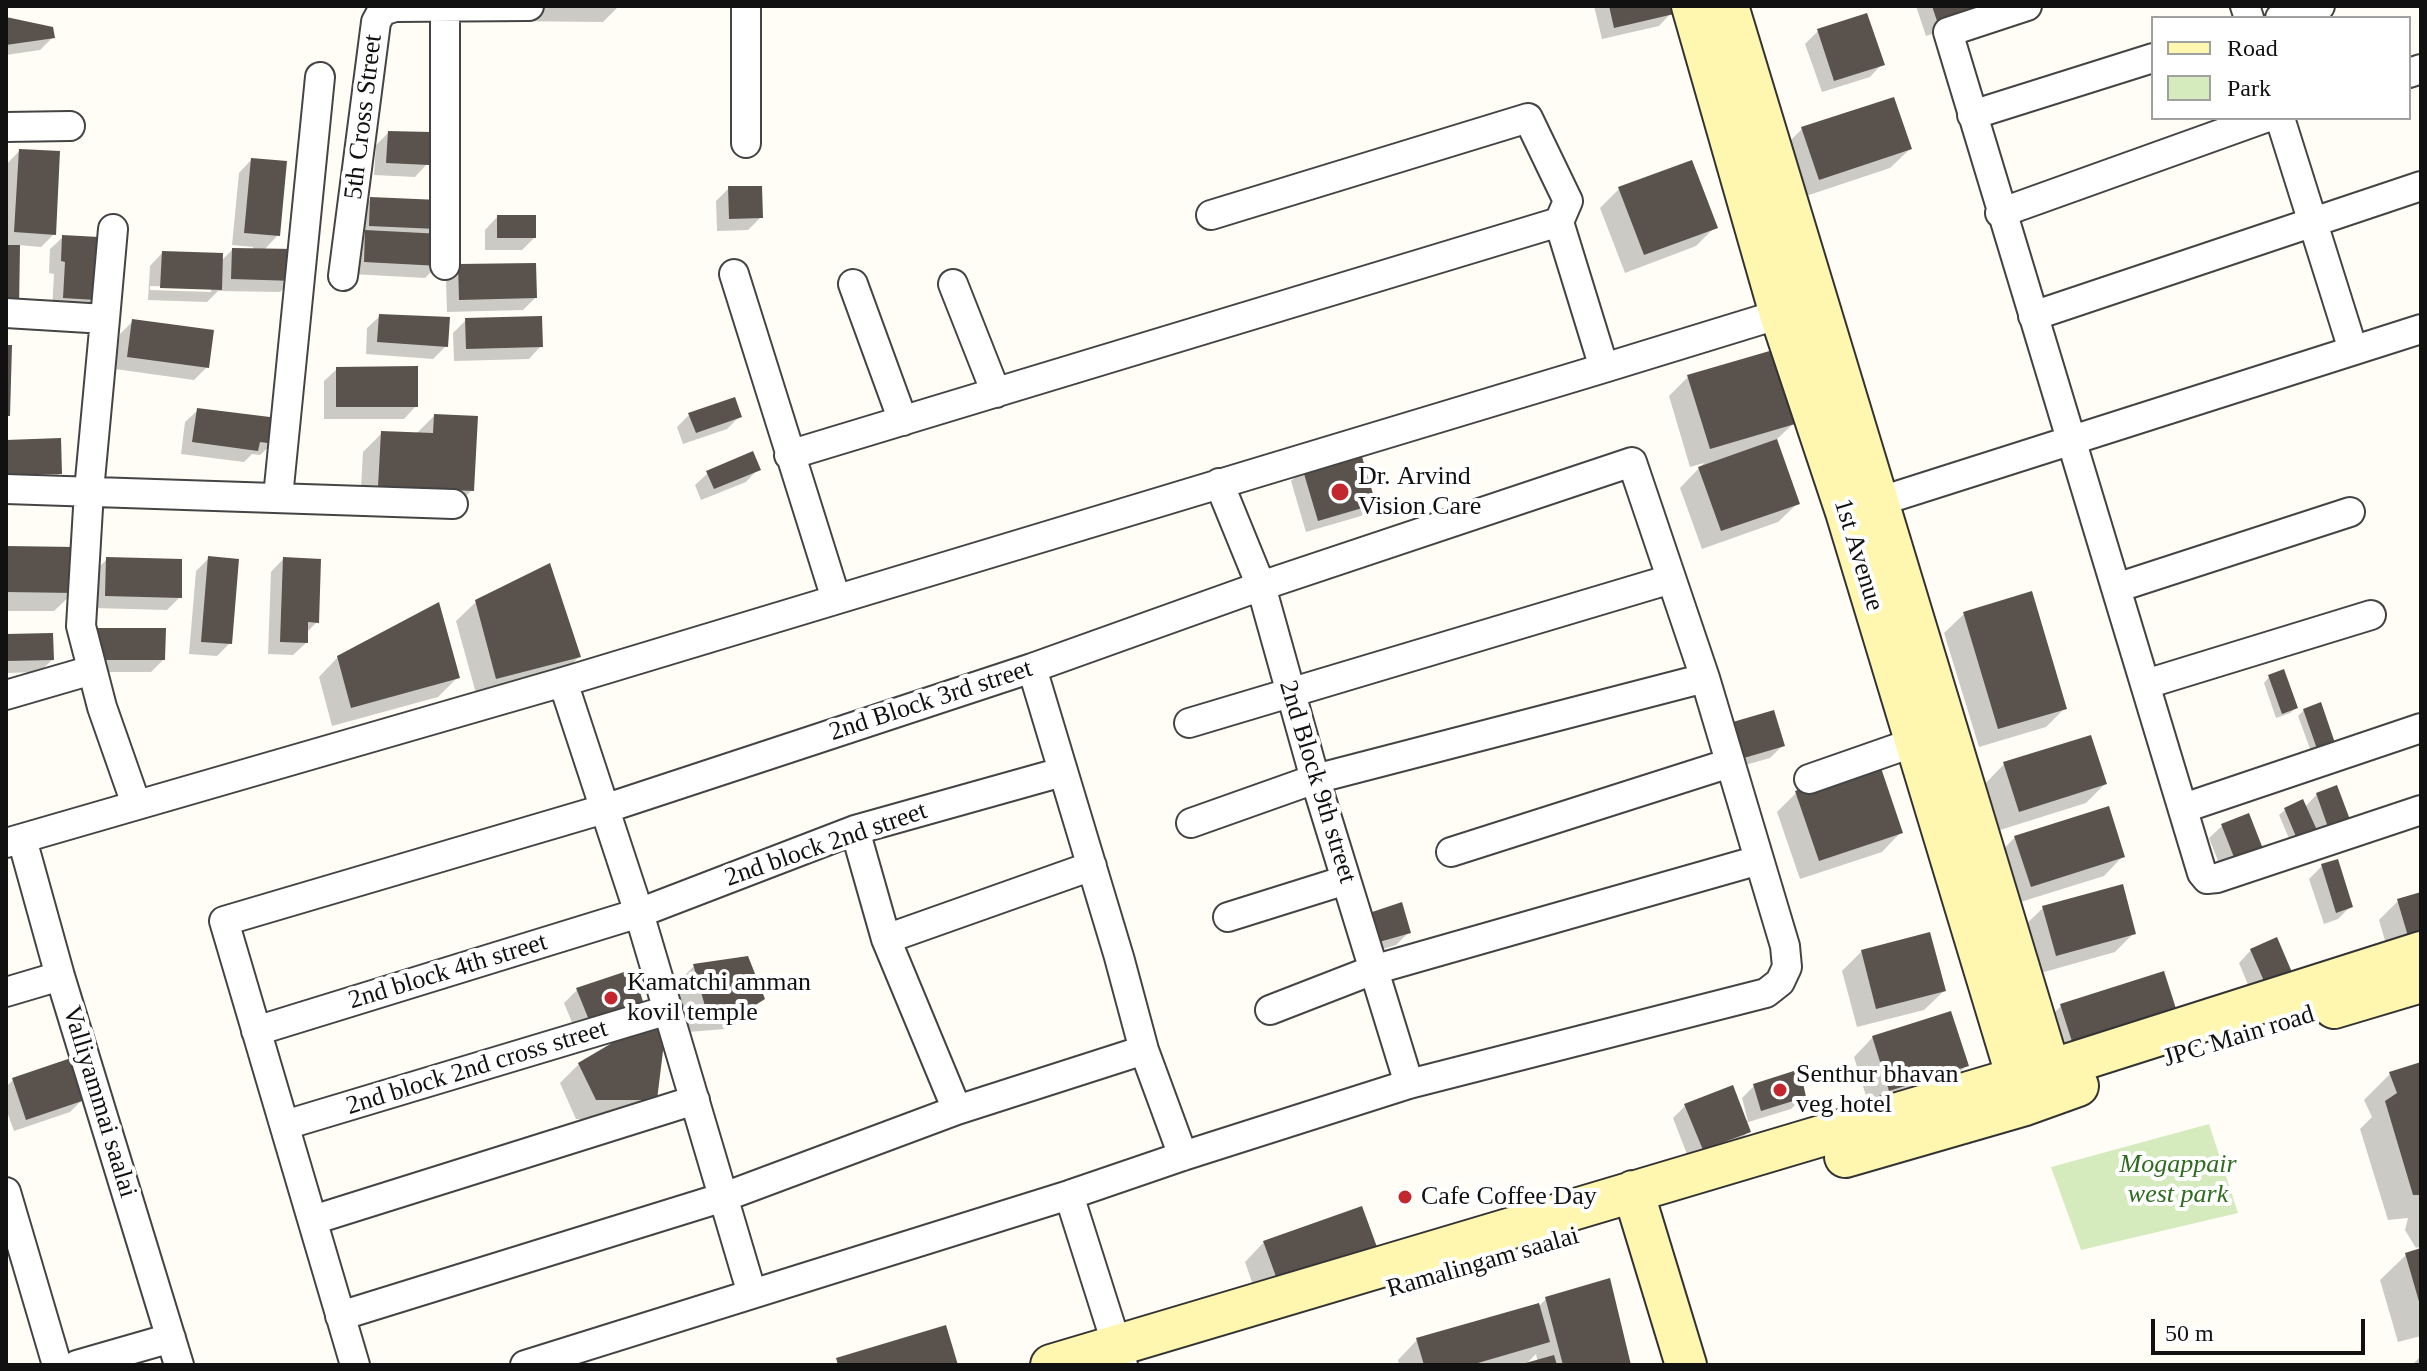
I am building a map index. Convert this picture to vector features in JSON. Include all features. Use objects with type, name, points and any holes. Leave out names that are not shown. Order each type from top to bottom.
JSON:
[{"type":"main road","name":"1st Avenue","points":[[1692,6],[1780,314],[1861,508],[2037,1086]]},
{"type":"main road","name":"1st Avenue","points":[[1728,6],[1812,289],[1915,742],[2037,1086]]},
{"type":"main road","points":[[1051,1365],[1125,1358],[2037,1086],[2421,952]]},
{"type":"main road","name":"JPC Main road","points":[[2037,1086],[2421,982]]},
{"type":"main road","points":[[1637,1204],[1686,1365]]},
{"type":"street","name":"5th Cross Street","points":[[343,276],[376,22],[382,11],[395,7],[529,6]]},
{"type":"street","points":[[746,6],[746,143]]},
{"type":"street","points":[[2027,6],[1948,32],[2202,873],[2207,879],[2217,878],[2421,810]]},
{"type":"street","points":[[2287,16],[2320,6]]},
{"type":"street","points":[[445,7],[445,265]]},
{"type":"street","points":[[1972,115],[2151,59]]},
{"type":"street","points":[[278,497],[320,77]]},
{"type":"street","points":[[1211,215],[1528,118],[1568,201],[1559,222],[1604,368]]},
{"type":"street","points":[[2000,212],[2259,120]]},
{"type":"street","points":[[2281,120],[2353,350]]},
{"type":"street","points":[[6,127],[70,126]]},
{"type":"street","points":[[2033,316],[2421,186]]},
{"type":"street","points":[[789,455],[1559,222]]},
{"type":"street","points":[[113,229],[89,491],[81,626],[102,707],[136,804]]},
{"type":"street","points":[[734,274],[836,599]]},
{"type":"street","points":[[853,284],[903,421]]},
{"type":"street","points":[[953,284],[996,393]]},
{"type":"street","points":[[14,841],[563,682],[1780,314],[1812,289]]},
{"type":"street","points":[[6,313],[105,319]]},
{"type":"street","points":[[1861,508],[2421,329]]},
{"type":"street","name":"2nd Block 3rd street","points":[[256,1031],[224,921],[604,809],[1032,668],[1261,586],[1632,462],[1671,579]]},
{"type":"street","name":"2nd Block 9th street","points":[[1219,483],[1261,586],[1315,779],[1409,1084]]},
{"type":"street","points":[[6,489],[453,504]]},
{"type":"street","points":[[2116,588],[2350,512]]},
{"type":"street","points":[[525,1365],[1069,1195],[1409,1084],[1766,993],[1780,982],[1787,967],[1785,946],[1705,678],[1671,579],[1189,723]]},
{"type":"street","points":[[2146,684],[2371,615]]},
{"type":"street","points":[[1032,668],[1144,1050],[1183,1156]]},
{"type":"street","points":[[6,695],[92,670]]},
{"type":"street","points":[[1191,823],[1315,779],[1705,678]]},
{"type":"street","points":[[563,682],[639,913],[752,1294]]},
{"type":"street","points":[[2184,808],[2421,728]]},
{"type":"street","points":[[1809,779],[1915,742]]},
{"type":"street","points":[[1451,852],[1730,763]]},
{"type":"street","name":"2nd block 2nd street","points":[[639,913],[855,830],[1062,772]]},
{"type":"street","points":[[855,830],[886,939],[957,1110]]},
{"type":"street","name":"Valliyammai saalai","points":[[14,841],[60,976],[175,1352]]},
{"type":"street","points":[[1270,1010],[1373,970],[1759,860]]},
{"type":"street","points":[[886,939],[1092,866]]},
{"type":"street","points":[[1228,917],[1346,880]]},
{"type":"street","name":"2nd block 4th street","points":[[256,1031],[639,913]]},
{"type":"street","points":[[6,992],[60,976]]},
{"type":"street","name":"2nd block 2nd cross street","points":[[285,1125],[668,1010]]},
{"type":"street","points":[[256,1031],[355,1365]]},
{"type":"street","points":[[340,1316],[724,1197],[957,1110],[1144,1050]]},
{"type":"street","points":[[313,1220],[695,1100]]},
{"type":"street","points":[[6,1192],[57,1365]]},
{"type":"street","points":[[1069,1195],[1125,1358]]},
{"type":"street","points":[[77,1365],[175,1352]]},
{"type":"green space","name":"Mogappair west park","points":[[2209,1124],[2238,1213],[2081,1250],[2051,1167]]},
{"type":"building","points":[[1609,6],[1672,6],[1674,14],[1614,28]]},
{"type":"building","points":[[1932,6],[1972,6],[1974,13],[1938,24]]},
{"type":"building","points":[[1867,13],[1885,65],[1834,81],[1817,29]]},
{"type":"building","points":[[6,17],[53,27],[55,38],[6,45]]},
{"type":"building","points":[[1894,97],[1912,149],[1819,180],[1801,127]]},
{"type":"building","points":[[388,131],[431,132],[429,165],[386,163]]},
{"type":"building","points":[[19,149],[60,151],[56,235],[14,232]]},
{"type":"building","points":[[251,158],[287,161],[280,236],[244,233]]},
{"type":"building","points":[[1692,160],[1718,228],[1644,255],[1618,187]]},
{"type":"building","points":[[728,186],[762,186],[763,218],[729,219]]},
{"type":"building","points":[[370,197],[439,200],[437,229],[369,226]]},
{"type":"building","points":[[497,215],[536,215],[536,238],[497,238]]},
{"type":"building","points":[[365,230],[442,234],[440,266],[364,262]]},
{"type":"building","points":[[62,235],[99,237],[96,300],[63,298],[65,262],[61,261]]},
{"type":"building","points":[[6,245],[20,245],[19,309],[6,308]]},
{"type":"building","points":[[232,248],[296,249],[295,281],[231,279]]},
{"type":"building","points":[[162,251],[223,253],[222,290],[160,288]]},
{"type":"building","points":[[536,263],[537,298],[459,300],[458,264]]},
{"type":"building","points":[[379,314],[450,317],[448,347],[377,342]]},
{"type":"building","points":[[542,316],[543,347],[466,349],[465,318]]},
{"type":"building","points":[[132,319],[214,330],[209,368],[127,357]]},
{"type":"building","points":[[6,345],[12,345],[10,416],[6,416]]},
{"type":"building","points":[[1773,350],[1795,424],[1710,449],[1687,375]]},
{"type":"building","points":[[418,366],[418,407],[336,407],[336,367]]},
{"type":"building","points":[[735,397],[742,417],[696,433],[688,413]]},
{"type":"building","points":[[197,408],[278,418],[275,444],[260,442],[258,451],[192,442]]},
{"type":"building","points":[[434,414],[478,416],[474,491],[378,487],[381,431],[433,433]]},
{"type":"building","points":[[61,438],[62,474],[6,475],[6,440]]},
{"type":"building","points":[[1777,439],[1800,504],[1721,531],[1698,467]]},
{"type":"building","points":[[1360,450],[1376,504],[1318,521],[1302,467]]},
{"type":"building","points":[[753,451],[761,470],[714,489],[706,471]]},
{"type":"building","points":[[6,546],[76,547],[75,593],[6,592]]},
{"type":"building","points":[[208,556],[239,559],[232,644],[201,642]]},
{"type":"building","points":[[106,557],[182,559],[182,598],[105,596]]},
{"type":"building","points":[[283,557],[321,559],[319,623],[308,622],[308,643],[280,642]]},
{"type":"building","points":[[550,563],[581,657],[496,679],[475,600]]},
{"type":"building","points":[[2032,591],[2067,709],[1998,729],[1963,612]]},
{"type":"building","points":[[439,602],[460,678],[351,708],[337,656]]},
{"type":"building","points":[[94,628],[166,628],[165,660],[94,660]]},
{"type":"building","points":[[53,633],[54,660],[6,661],[6,634]]},
{"type":"building","points":[[2284,669],[2298,708],[2282,714],[2268,675]]},
{"type":"building","points":[[2321,702],[2335,743],[2317,749],[2303,709]]},
{"type":"building","points":[[1774,710],[1785,746],[1737,760],[1726,724]]},
{"type":"building","points":[[2091,735],[2107,784],[2019,812],[2003,762]]},
{"type":"building","points":[[1879,762],[1903,833],[1819,861],[1795,791]]},
{"type":"building","points":[[2337,785],[2352,825],[2330,833],[2316,793]]},
{"type":"building","points":[[2303,799],[2320,837],[2300,846],[2284,808]]},
{"type":"building","points":[[2109,806],[2125,857],[2031,887],[2014,836]]},
{"type":"building","points":[[2249,813],[2265,854],[2237,865],[2221,824]]},
{"type":"building","points":[[2338,859],[2353,907],[2336,913],[2321,864]]},
{"type":"building","points":[[2123,884],[2136,934],[2056,956],[2042,906]]},
{"type":"building","points":[[2421,892],[2421,940],[2410,943],[2397,899]]},
{"type":"building","points":[[1402,902],[1411,933],[1372,944],[1363,915]]},
{"type":"building","points":[[1930,932],[1946,991],[1876,1009],[1861,950]]},
{"type":"building","points":[[2277,937],[2294,977],[2267,988],[2250,949]]},
{"type":"building","points":[[748,956],[765,999],[746,1011],[707,1013],[693,964]]},
{"type":"building","name":"Kamatchi amman kovil temple","points":[[633,969],[645,1008],[591,1025],[576,988]]},
{"type":"building","points":[[2164,971],[2178,1015],[2074,1048],[2060,1004]]},
{"type":"building","points":[[668,1010],[657,1100],[596,1100],[578,1063]]},
{"type":"building","points":[[1951,1011],[1969,1066],[1889,1091],[1872,1036]]},
{"type":"building","points":[[71,1058],[85,1100],[26,1120],[12,1078]]},
{"type":"building","points":[[2421,1062],[2421,1195],[2413,1195],[2385,1101],[2397,1093],[2389,1072]]},
{"type":"building","name":"Senthur bhavan veg hotel","points":[[1800,1069],[1806,1097],[1761,1111],[1753,1084]]},
{"type":"building","points":[[1733,1085],[1751,1132],[1703,1150],[1684,1104]]},
{"type":"building","points":[[1362,1206],[1381,1258],[1282,1293],[1263,1241]]},
{"type":"building","points":[[2421,1248],[2421,1305],[2420,1305],[2405,1253]]},
{"type":"building","points":[[1610,1278],[1631,1365],[1563,1365],[1545,1297]]},
{"type":"building","points":[[1539,1303],[1550,1342],[1471,1365],[1424,1365],[1416,1338]]},
{"type":"building","points":[[946,1325],[958,1365],[838,1365],[836,1358]]},
{"type":"building","points":[[1554,1355],[1557,1365],[1522,1365],[1522,1364]]},
{"type":"place","name":"Dr. Arvind Vision Care","points":[[1340,492]]},
{"type":"place","name":"Kamatchi amman kovil temple","points":[[611,998]]},
{"type":"place","name":"Senthur bhavan veg hotel","points":[[1780,1090]]},
{"type":"place","name":"Cafe Coffee Day","points":[[1405,1197]]}]
